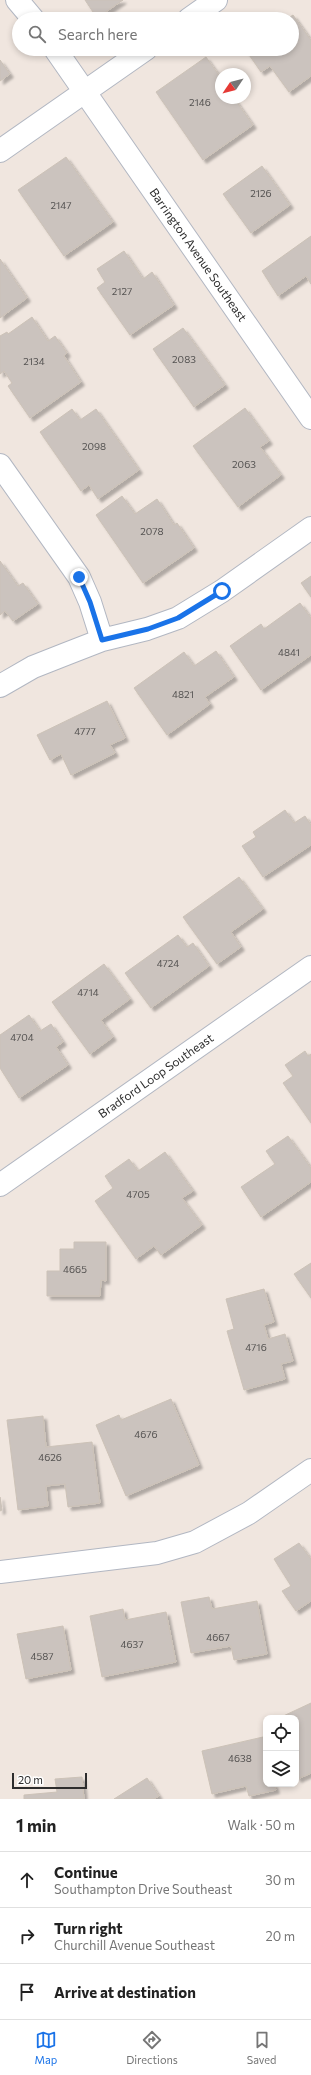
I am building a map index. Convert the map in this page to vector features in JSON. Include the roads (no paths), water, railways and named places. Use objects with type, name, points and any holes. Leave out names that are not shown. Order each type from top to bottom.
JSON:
[{"type":"street","points":[[17,0],[27,12]]},
{"type":"street","points":[[199,12],[216,0]]},
{"type":"street","name":"Barrington Avenue Southeast","points":[[60,56],[311,418]]},
{"type":"street","points":[[0,151],[136,56]]},
{"type":"street","points":[[0,465],[79,577],[90,602],[102,640]]},
{"type":"street","points":[[0,686],[33,667],[102,640],[148,629],[178,618],[222,591],[311,528]]},
{"type":"street","name":"Bradford Loop Southeast","points":[[0,1185],[311,967]]},
{"type":"street","points":[[0,1572],[157,1553],[195,1542],[249,1513],[311,1470]]}]
